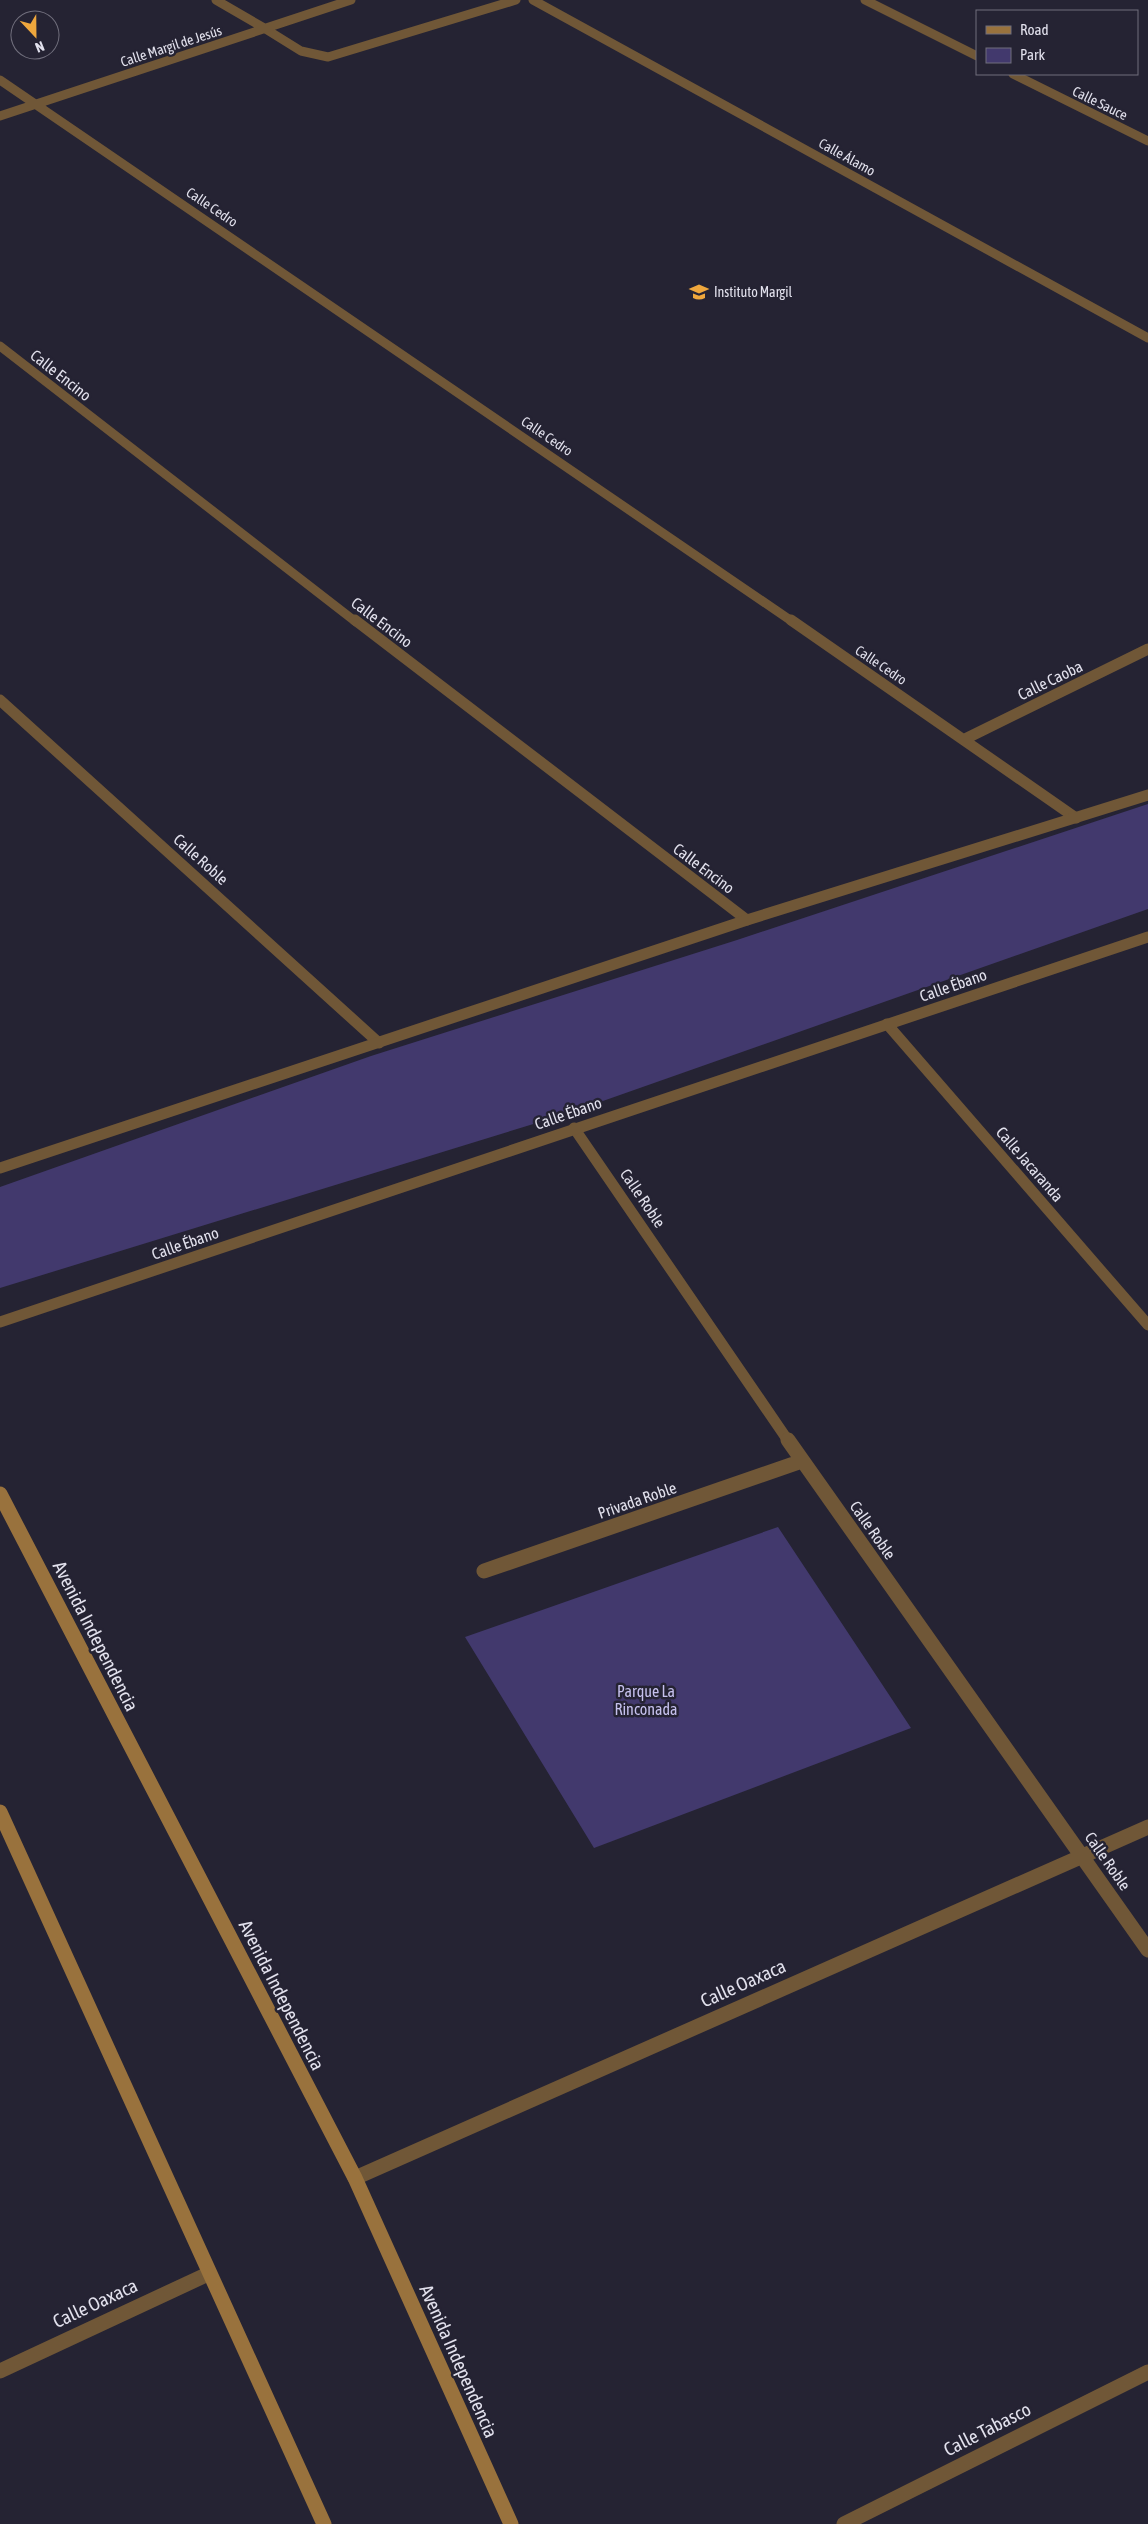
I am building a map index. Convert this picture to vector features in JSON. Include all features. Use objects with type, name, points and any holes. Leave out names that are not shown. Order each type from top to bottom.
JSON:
[{"type":"main road","name":"Avenida Independencia","points":[[0,1494],[355,2178],[511,2524]]},
{"type":"main road","points":[[0,1812],[208,2274],[324,2524]]},
{"type":"street","points":[[216,0],[297,50],[310,56],[328,57],[516,0]]},
{"type":"street","name":"Calle Margil de Jesús","points":[[0,116],[350,0]]},
{"type":"street","name":"Calle Álamo","points":[[533,0],[1148,338]]},
{"type":"street","points":[[865,0],[976,56]]},
{"type":"street","name":"Calle Sauce","points":[[1015,75],[1148,141]]},
{"type":"street","name":"Calle Cedro","points":[[0,80],[965,739],[1076,818]]},
{"type":"street","name":"Calle Encino","points":[[0,346],[196,500],[747,920]]},
{"type":"street","name":"Calle Caoba","points":[[965,739],[1148,649]]},
{"type":"street","name":"Calle Roble","points":[[0,700],[379,1043]]},
{"type":"street","points":[[0,1168],[747,920],[1148,795]]},
{"type":"street","name":"Calle Ébano","points":[[0,1322],[1148,937]]},
{"type":"street","name":"Calle Jacaranda","points":[[887,1024],[1148,1326]]},
{"type":"street","name":"Calle Roble","points":[[574,1128],[802,1461],[1148,1950]]},
{"type":"street","name":"Privada Roble","points":[[484,1571],[802,1461]]},
{"type":"street","name":"Calle Oaxaca","points":[[355,2178],[1148,1827]]},
{"type":"street","name":"Calle Oaxaca","points":[[0,2371],[208,2274]]},
{"type":"street","name":"Calle Tabasco","points":[[844,2524],[1148,2372]]},
{"type":"green space","points":[[1148,804],[1148,909],[566,1114],[0,1288],[0,1187],[371,1056],[737,940]]},
{"type":"green space","name":"Parque La Rinconada","points":[[778,1527],[911,1728],[594,1848],[465,1637]]},
{"type":"place","name":"Instituto Margil","points":[[699,292]]}]
